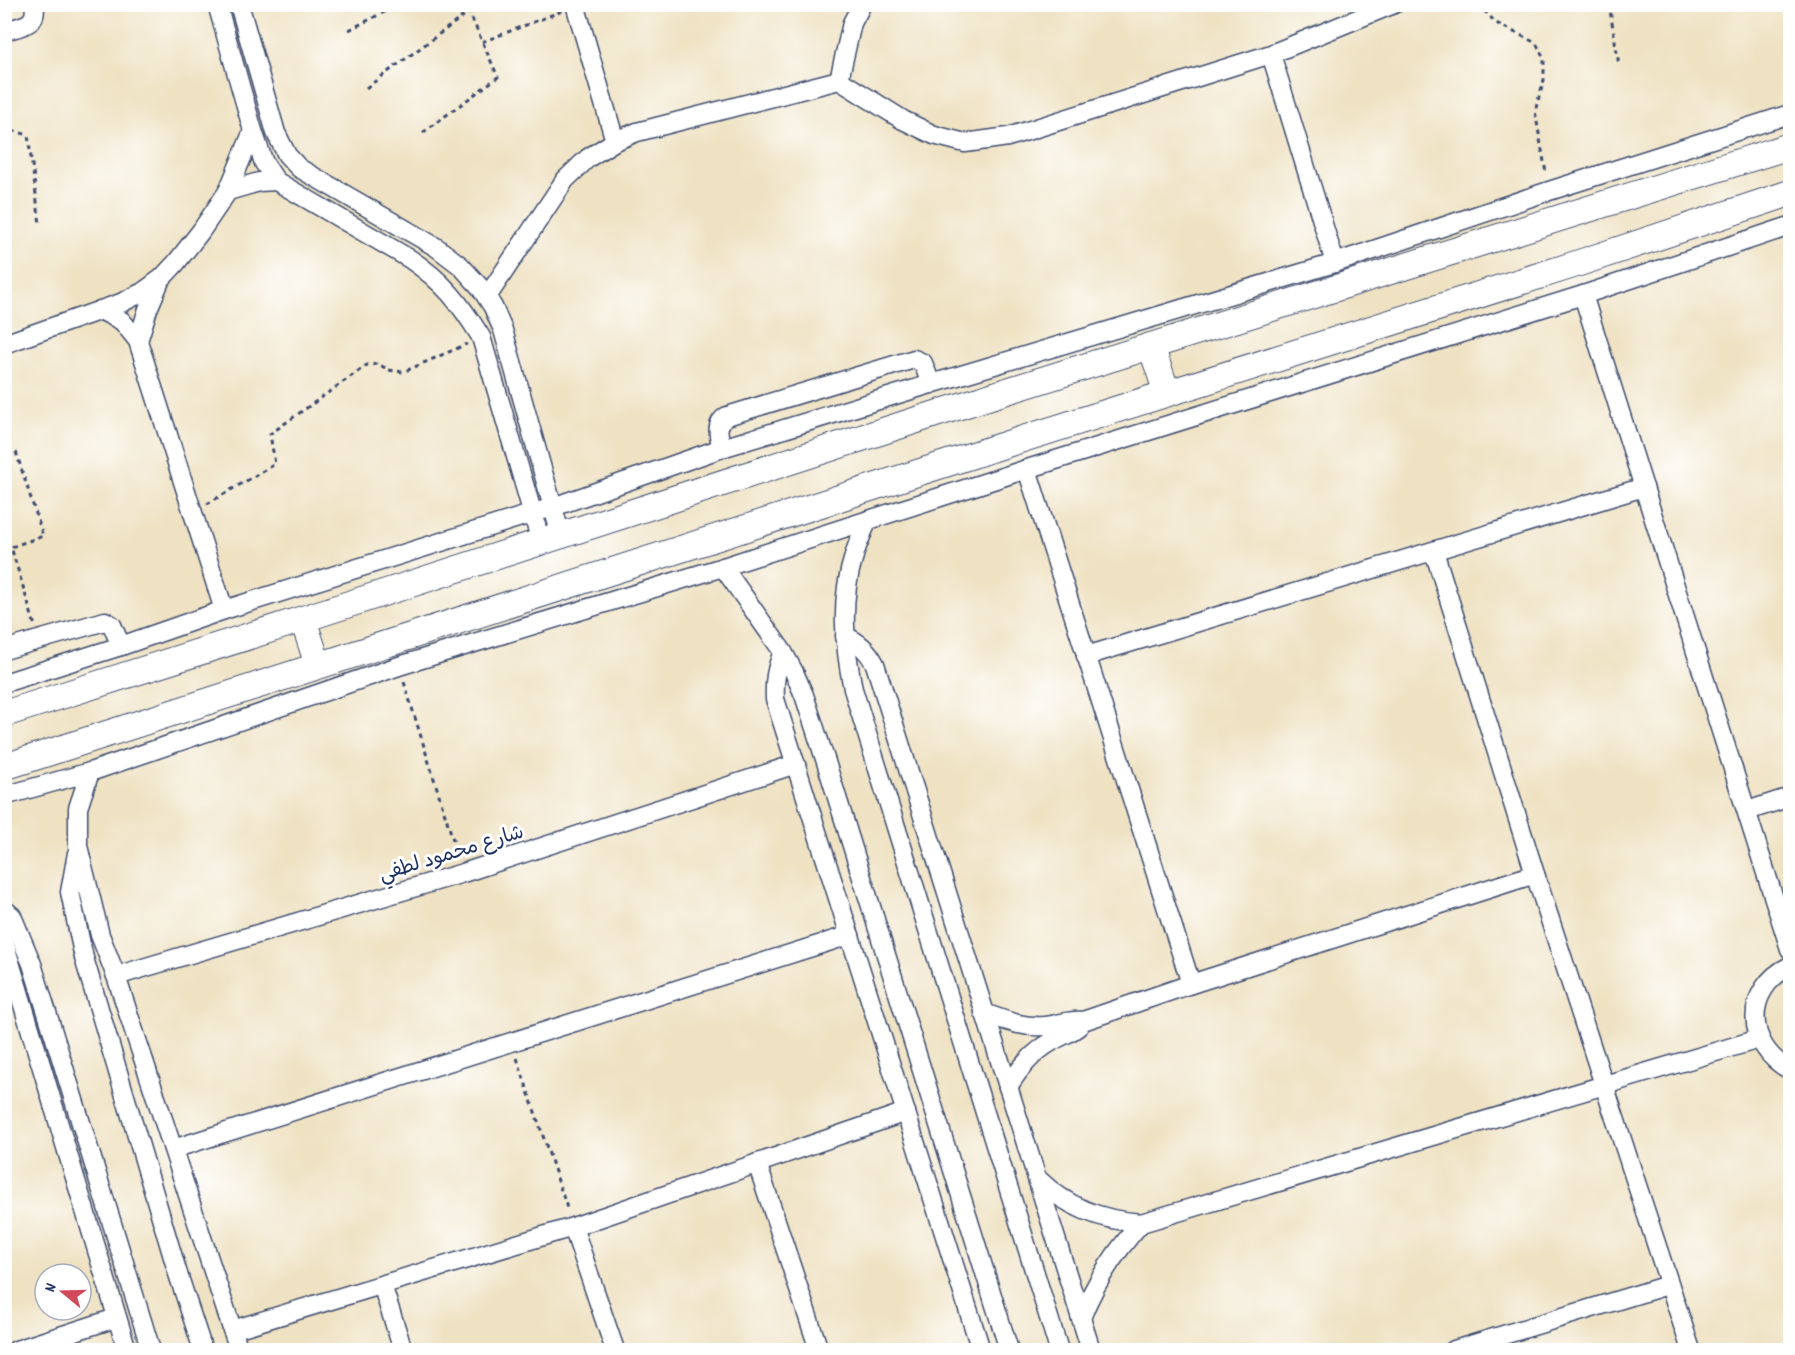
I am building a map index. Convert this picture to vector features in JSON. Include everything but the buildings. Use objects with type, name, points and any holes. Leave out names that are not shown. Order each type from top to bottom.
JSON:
[{"type":"street","points":[[4,31],[30,22],[36,13],[34,4]]},
{"type":"street","points":[[217,4],[253,131],[264,163],[276,181],[430,273],[445,286],[463,308],[481,338],[533,514],[551,539]]},
{"type":"street","points":[[238,4],[276,133],[287,155],[299,168],[436,247],[461,266],[480,287],[493,307],[503,330],[553,507],[551,539]]},
{"type":"street","points":[[839,80],[852,23],[862,4]]},
{"type":"street","points":[[486,297],[565,180],[588,158],[615,141],[662,124],[839,80],[903,120],[934,135],[965,143],[1008,137],[1271,54],[1394,4]]},
{"type":"street","points":[[575,5],[615,141]]},
{"type":"street","points":[[1271,54],[1335,263]]},
{"type":"street","points":[[4,683],[224,610],[533,514],[722,448],[1335,263],[1549,191],[1791,114]]},
{"type":"street","points":[[4,344],[121,303],[162,278],[201,231],[228,191],[253,131]]},
{"type":"street","points":[[4,714],[991,396],[1791,146]]},
{"type":"street","points":[[228,191],[259,182],[276,181]]},
{"type":"street","points":[[4,767],[1791,193]]},
{"type":"street","points":[[346,223],[359,202]]},
{"type":"street","points":[[394,250],[406,229]]},
{"type":"street","points":[[4,796],[90,772],[399,666],[723,567],[1027,469],[1790,230]]},
{"type":"street","points":[[138,340],[148,309],[162,278]]},
{"type":"street","points":[[1583,295],[1791,949]]},
{"type":"street","points":[[100,310],[122,321],[138,340],[224,610]]},
{"type":"street","points":[[1151,346],[1167,393]]},
{"type":"street","points":[[722,448],[719,422],[738,412],[914,359],[923,363],[932,384]]},
{"type":"street","points":[[1027,469],[1191,984]]},
{"type":"street","points":[[1086,656],[1644,487]]},
{"type":"street","points":[[867,521],[853,556],[846,589],[846,656],[854,689],[1059,1350]]},
{"type":"street","points":[[1434,551],[1534,874],[1691,1350]]},
{"type":"street","points":[[723,567],[783,652],[804,695],[1009,1350]]},
{"type":"street","points":[[303,619],[318,665]]},
{"type":"street","points":[[4,650],[105,621],[112,625],[121,646]]},
{"type":"street","points":[[845,636],[861,645],[875,664],[1091,1350]]},
{"type":"street","points":[[783,652],[775,675],[775,699],[981,1350]]},
{"type":"street","name":"شارع محمود لطفي","points":[[116,976],[463,873],[796,764]]},
{"type":"street","points":[[90,772],[78,808],[78,846],[70,892],[84,958],[178,1274],[203,1350]]},
{"type":"street","points":[[1747,811],[1791,797]]},
{"type":"street","points":[[78,846],[100,935],[116,976],[238,1350]]},
{"type":"street","points":[[984,1012],[1025,1026],[1047,1026],[1069,1021],[1083,1021],[1534,874]]},
{"type":"street","points":[[4,909],[12,916],[32,964],[152,1350]]},
{"type":"street","points":[[173,1149],[850,935]]},
{"type":"street","points":[[4,942],[127,1350]]},
{"type":"street","points":[[1791,966],[1781,970],[1770,981],[1761,994],[1756,1008],[1759,1039],[1767,1053],[1779,1064],[1791,1070]]},
{"type":"street","points":[[1008,1087],[1038,1050],[1075,1030],[1083,1021]]},
{"type":"street","points":[[1037,1178],[1059,1197],[1084,1211],[1112,1220],[1141,1223],[1759,1039]]},
{"type":"street","points":[[232,1330],[573,1227],[906,1112]]},
{"type":"street","points":[[757,1163],[819,1350]]},
{"type":"street","points":[[1081,1318],[1098,1280],[1124,1242],[1141,1223]]},
{"type":"street","points":[[573,1227],[615,1350]]},
{"type":"street","points":[[382,1285],[403,1350]]},
{"type":"street","points":[[1454,1350],[1668,1285]]},
{"type":"street","points":[[16,1350],[116,1318]]},
{"type":"path","points":[[349,30],[400,4]]},
{"type":"path","points":[[1478,4],[1496,22],[1536,43],[1544,59],[1544,80],[1535,111],[1549,191]]},
{"type":"path","points":[[1610,4],[1619,65]]},
{"type":"path","points":[[482,42],[575,5]]},
{"type":"path","points":[[366,88],[469,12],[498,77],[421,134]]},
{"type":"path","points":[[4,127],[27,135],[40,224]]},
{"type":"path","points":[[193,512],[275,464],[270,434],[367,365],[378,364],[389,370],[404,372],[481,338]]},
{"type":"path","points":[[16,452],[43,536],[11,547],[39,640]]},
{"type":"path","points":[[399,666],[463,873]]},
{"type":"path","points":[[511,1042],[573,1227]]}]
